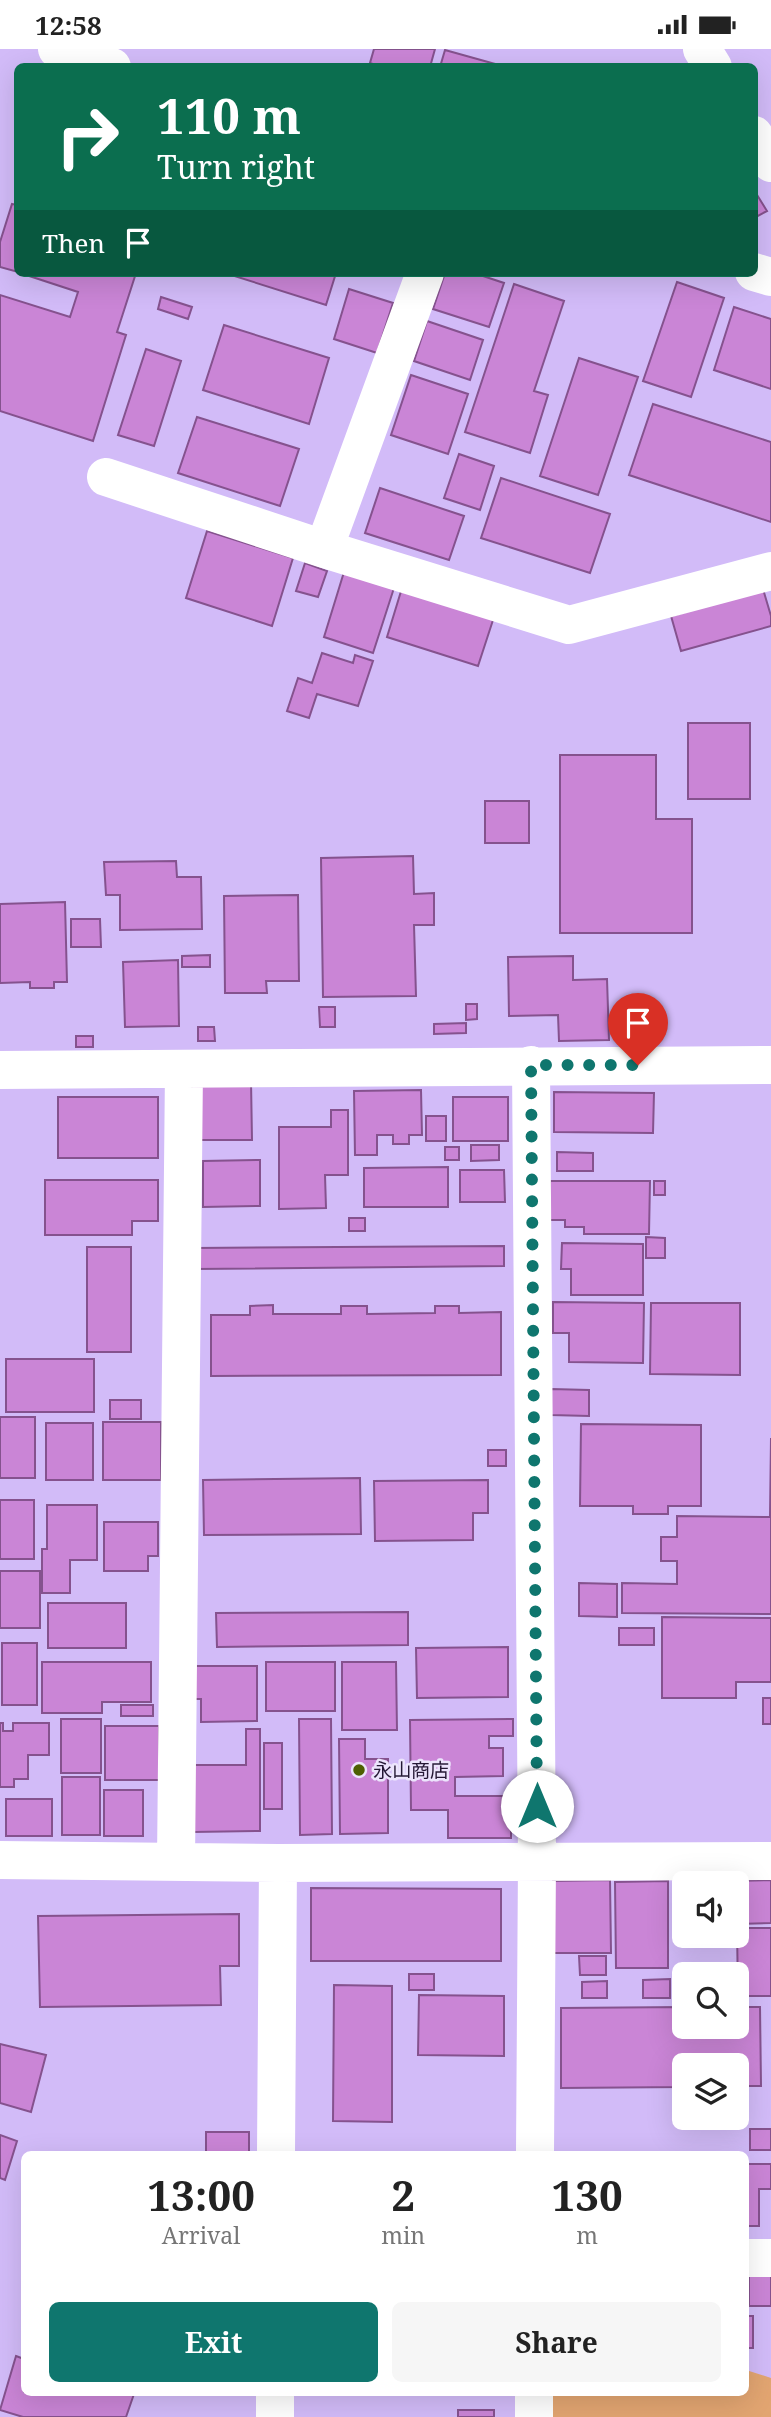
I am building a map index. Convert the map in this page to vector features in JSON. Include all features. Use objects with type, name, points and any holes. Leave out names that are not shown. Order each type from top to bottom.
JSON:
[{"type":"street","points":[[57,49],[100,63]]},
{"type":"street","points":[[758,142],[771,163]]},
{"type":"street","points":[[324,549],[424,277]]},
{"type":"street","points":[[106,477],[324,549],[569,625],[771,571]]},
{"type":"street","points":[[531,1065],[537,1861],[536,2151]]},
{"type":"street","points":[[0,1070],[771,1065]]},
{"type":"street","points":[[176,1861],[184,1069]]},
{"type":"street","points":[[0,1860],[278,1863],[771,1861]]},
{"type":"street","points":[[276,2151],[278,1863]]},
{"type":"street","points":[[749,2258],[771,2258]]},
{"type":"street","points":[[275,2396],[275,2417]]},
{"type":"street","points":[[534,2396],[534,2417]]},
{"type":"shaded area","points":[[749,2371],[771,2378],[771,2417],[549,2417],[549,2396],[749,2396]]},
{"type":"building","points":[[374,49],[435,49],[431,63],[370,63]]},
{"type":"building","points":[[445,50],[492,63],[441,63]]},
{"type":"building","points":[[758,196],[767,211],[758,216]]},
{"type":"building","points":[[14,204],[14,271],[0,267],[0,242]]},
{"type":"building","points":[[32,277],[135,277],[117,332],[126,335],[93,441],[0,411],[0,295],[70,317],[78,292]]},
{"type":"building","points":[[238,277],[335,277],[326,305]]},
{"type":"building","points":[[444,277],[486,277],[504,283],[489,327],[433,309]]},
{"type":"building","points":[[677,282],[724,298],[691,397],[643,381]]},
{"type":"building","points":[[514,284],[564,301],[534,391],[548,395],[530,453],[465,432]]},
{"type":"building","points":[[349,289],[393,303],[377,353],[334,339]]},
{"type":"building","points":[[161,297],[192,307],[188,319],[158,309]]},
{"type":"building","points":[[734,307],[771,319],[771,389],[714,370]]},
{"type":"building","points":[[427,321],[483,340],[470,380],[414,361]]},
{"type":"building","points":[[224,325],[329,358],[309,424],[203,390]]},
{"type":"building","points":[[146,349],[181,361],[154,446],[118,435]]},
{"type":"building","points":[[579,358],[638,377],[598,495],[540,476]]},
{"type":"building","points":[[411,375],[468,394],[448,454],[391,435]]},
{"type":"building","points":[[653,404],[771,442],[771,522],[629,475]]},
{"type":"building","points":[[197,417],[299,449],[280,506],[178,473]]},
{"type":"building","points":[[459,454],[494,466],[480,510],[444,498]]},
{"type":"building","points":[[501,478],[610,514],[590,573],[481,538]]},
{"type":"building","points":[[380,488],[464,516],[449,560],[365,533]]},
{"type":"building","points":[[207,531],[293,558],[272,626],[186,598]]},
{"type":"building","points":[[305,563],[327,571],[318,597],[296,591]]},
{"type":"building","points":[[344,572],[394,588],[373,653],[324,637]]},
{"type":"building","points":[[402,588],[494,617],[478,666],[387,637]]},
{"type":"building","points":[[763,589],[771,616],[771,626],[681,651],[671,616]]},
{"type":"building","points":[[322,653],[353,663],[355,655],[373,661],[358,706],[317,694],[309,718],[287,711],[298,678],[312,683]]},
{"type":"building","points":[[688,723],[750,723],[750,799],[688,799]]},
{"type":"building","points":[[560,755],[656,755],[656,819],[692,819],[692,933],[560,933]]},
{"type":"building","points":[[485,801],[529,801],[529,843],[485,843]]},
{"type":"building","points":[[413,856],[414,894],[434,893],[434,925],[414,925],[416,996],[323,997],[321,858]]},
{"type":"building","points":[[176,861],[177,877],[201,877],[202,929],[120,930],[120,895],[106,895],[104,862]]},
{"type":"building","points":[[298,895],[299,981],[266,981],[267,993],[225,993],[224,896]]},
{"type":"building","points":[[65,902],[67,982],[54,982],[54,988],[30,988],[30,982],[0,983],[0,904]]},
{"type":"building","points":[[71,919],[100,919],[101,947],[71,947]]},
{"type":"building","points":[[210,955],[210,967],[182,967],[182,956]]},
{"type":"building","points":[[573,956],[573,980],[607,979],[609,1040],[559,1041],[558,1015],[509,1016],[508,957]]},
{"type":"building","points":[[178,960],[179,1026],[125,1027],[123,962]]},
{"type":"building","points":[[466,1004],[477,1004],[477,1019],[466,1020]]},
{"type":"building","points":[[319,1007],[335,1007],[335,1027],[320,1027]]},
{"type":"building","points":[[466,1023],[466,1033],[434,1034],[434,1024]]},
{"type":"building","points":[[198,1027],[214,1027],[215,1041],[198,1041]]},
{"type":"building","points":[[76,1036],[93,1036],[93,1047],[76,1047]]},
{"type":"building","points":[[251,1081],[252,1140],[193,1140],[192,1082]]},
{"type":"building","points":[[421,1090],[422,1135],[409,1135],[409,1144],[393,1144],[393,1135],[377,1135],[377,1155],[355,1155],[354,1091]]},
{"type":"building","points":[[554,1092],[654,1093],[653,1133],[554,1132]]},
{"type":"building","points":[[58,1097],[158,1097],[158,1158],[58,1158]]},
{"type":"building","points":[[453,1097],[508,1097],[508,1141],[453,1141]]},
{"type":"building","points":[[331,1110],[348,1110],[348,1175],[325,1175],[326,1208],[279,1209],[279,1127],[331,1127]]},
{"type":"building","points":[[426,1116],[446,1116],[446,1141],[426,1141]]},
{"type":"building","points":[[471,1145],[499,1145],[499,1160],[471,1161]]},
{"type":"building","points":[[445,1147],[459,1147],[459,1160],[445,1160]]},
{"type":"building","points":[[557,1152],[593,1153],[593,1171],[557,1171]]},
{"type":"building","points":[[260,1160],[260,1206],[203,1207],[203,1161]]},
{"type":"building","points":[[448,1167],[448,1207],[364,1207],[364,1168]]},
{"type":"building","points":[[460,1170],[504,1170],[505,1202],[460,1202]]},
{"type":"building","points":[[45,1180],[158,1180],[158,1221],[132,1221],[132,1235],[45,1235]]},
{"type":"building","points":[[550,1181],[650,1181],[649,1234],[584,1234],[584,1227],[565,1227],[565,1220],[549,1220]]},
{"type":"building","points":[[654,1181],[665,1181],[665,1195],[654,1195]]},
{"type":"building","points":[[349,1218],[365,1218],[365,1231],[349,1231]]},
{"type":"building","points":[[646,1237],[665,1238],[665,1258],[646,1258]]},
{"type":"building","points":[[562,1243],[643,1244],[643,1295],[571,1295],[571,1269],[561,1269]]},
{"type":"building","points":[[504,1246],[504,1266],[195,1269],[195,1248]]},
{"type":"building","points":[[87,1247],[131,1247],[131,1352],[87,1352]]},
{"type":"building","points":[[553,1302],[644,1303],[643,1363],[569,1362],[569,1333],[553,1333]]},
{"type":"building","points":[[651,1303],[740,1303],[740,1375],[650,1374]]},
{"type":"building","points":[[273,1305],[273,1314],[341,1314],[341,1306],[367,1306],[367,1314],[435,1313],[435,1306],[459,1306],[459,1313],[501,1312],[501,1375],[211,1376],[211,1315],[250,1315],[250,1306]]},
{"type":"building","points":[[6,1359],[94,1359],[94,1412],[6,1412]]},
{"type":"building","points":[[551,1389],[589,1390],[589,1416],[551,1415]]},
{"type":"building","points":[[110,1400],[141,1400],[141,1419],[110,1419]]},
{"type":"building","points":[[0,1417],[35,1417],[35,1478],[0,1478]]},
{"type":"building","points":[[103,1422],[161,1422],[161,1480],[103,1480]]},
{"type":"building","points":[[46,1423],[93,1423],[93,1480],[46,1480]]},
{"type":"building","points":[[581,1424],[701,1425],[701,1506],[668,1506],[668,1514],[633,1514],[633,1506],[580,1506]]},
{"type":"building","points":[[771,1438],[771,1614],[622,1613],[622,1583],[677,1584],[677,1561],[661,1561],[661,1537],[677,1537],[677,1516],[770,1517]]},
{"type":"building","points":[[488,1450],[506,1450],[506,1466],[488,1466]]},
{"type":"building","points":[[360,1478],[361,1534],[204,1535],[203,1480]]},
{"type":"building","points":[[488,1480],[488,1513],[473,1513],[473,1540],[375,1541],[374,1481]]},
{"type":"building","points":[[0,1500],[34,1500],[34,1559],[0,1559]]},
{"type":"building","points":[[47,1505],[97,1505],[97,1560],[70,1560],[70,1593],[42,1593],[42,1549],[47,1549]]},
{"type":"building","points":[[104,1522],[158,1522],[158,1556],[148,1556],[148,1571],[104,1571]]},
{"type":"building","points":[[0,1571],[40,1571],[40,1628],[0,1628]]},
{"type":"building","points":[[579,1583],[617,1584],[617,1617],[579,1616]]},
{"type":"building","points":[[48,1603],[126,1603],[126,1648],[48,1648]]},
{"type":"building","points":[[408,1612],[408,1645],[217,1647],[216,1613]]},
{"type":"building","points":[[662,1617],[771,1618],[771,1682],[736,1682],[736,1698],[662,1698]]},
{"type":"building","points":[[619,1628],[654,1628],[654,1645],[619,1645]]},
{"type":"building","points":[[2,1643],[37,1643],[37,1705],[2,1705]]},
{"type":"building","points":[[508,1647],[508,1697],[417,1698],[416,1648]]},
{"type":"building","points":[[42,1662],[151,1662],[151,1702],[102,1702],[102,1713],[42,1713]]},
{"type":"building","points":[[266,1662],[335,1662],[335,1711],[266,1711]]},
{"type":"building","points":[[342,1662],[396,1662],[397,1730],[342,1730]]},
{"type":"building","points":[[189,1666],[257,1666],[257,1721],[201,1722],[201,1699],[190,1699]]},
{"type":"building","points":[[763,1698],[771,1698],[771,1724],[763,1724]]},
{"type":"building","points":[[121,1705],[153,1705],[153,1716],[121,1716]]},
{"type":"building","points":[[61,1719],[101,1719],[101,1773],[61,1773]]},
{"type":"building","points":[[299,1719],[331,1719],[332,1834],[300,1835]]},
{"type":"building","points":[[513,1719],[513,1736],[489,1736],[489,1748],[503,1748],[503,1776],[455,1777],[455,1796],[511,1796],[511,1838],[448,1838],[448,1810],[411,1810],[410,1720]]},
{"type":"building","points":[[0,1723],[3,1723],[3,1731],[13,1731],[13,1723],[49,1723],[49,1755],[28,1755],[28,1779],[14,1779],[14,1787],[0,1787]]},
{"type":"building","points":[[105,1726],[159,1726],[159,1780],[105,1780]]},
{"type":"building","points":[[246,1729],[260,1729],[260,1831],[193,1832],[192,1765],[246,1765]]},
{"type":"building","points":[[339,1739],[365,1739],[365,1759],[388,1759],[388,1833],[340,1834]]},
{"type":"building","points":[[264,1743],[282,1743],[282,1809],[264,1809]]},
{"type":"building","points":[[62,1777],[100,1777],[100,1835],[62,1835]]},
{"type":"building","points":[[104,1790],[143,1790],[143,1836],[104,1836]]},
{"type":"building","points":[[6,1799],[52,1799],[52,1836],[6,1836]]},
{"type":"building","points":[[610,1880],[611,1953],[553,1953],[553,1881]]},
{"type":"building","points":[[771,1880],[771,1923],[749,1924],[749,1881]]},
{"type":"building","points":[[668,1881],[668,1968],[616,1968],[615,1882]]},
{"type":"building","points":[[311,1888],[501,1889],[501,1961],[311,1961]]},
{"type":"building","points":[[239,1914],[239,1966],[220,1966],[221,2005],[40,2007],[38,1916]]},
{"type":"building","points":[[749,1928],[771,1928],[771,1996],[749,1996],[749,1962],[738,1962],[737,1948],[749,1948]]},
{"type":"building","points":[[579,1956],[606,1956],[606,1975],[580,1975]]},
{"type":"building","points":[[409,1974],[434,1974],[434,1990],[409,1990]]},
{"type":"building","points":[[670,1979],[670,1998],[643,1998],[643,1980]]},
{"type":"building","points":[[607,1981],[607,1998],[582,1998],[582,1982]]},
{"type":"building","points":[[334,1985],[392,1986],[392,2122],[333,2121]]},
{"type":"building","points":[[419,1995],[504,1996],[504,2056],[418,2055]]},
{"type":"building","points":[[672,2007],[672,2039],[749,2039],[749,2007],[760,2007],[761,2086],[749,2086],[749,2053],[672,2053],[672,2087],[561,2088],[561,2008]]},
{"type":"building","points":[[0,2044],[46,2055],[31,2112],[0,2103]]},
{"type":"building","points":[[750,2129],[771,2129],[771,2150],[750,2150]]},
{"type":"building","points":[[206,2132],[249,2132],[249,2151],[206,2151]]},
{"type":"building","points":[[0,2135],[17,2141],[5,2180],[0,2178]]},
{"type":"building","points":[[749,2164],[771,2164],[771,2189],[759,2189],[759,2226],[749,2226]]},
{"type":"building","points":[[749,2272],[771,2273],[771,2306],[749,2306]]},
{"type":"building","points":[[749,2316],[753,2316],[753,2348],[749,2348]]},
{"type":"building","points":[[16,2356],[21,2358],[21,2396],[133,2396],[126,2417],[23,2417],[0,2410]]},
{"type":"building","points":[[458,2410],[494,2410],[494,2417],[458,2417]]},
{"type":"place","name":"永山商店","points":[[359,1770]]},
{"type":"route","points":[[537,1806],[531,1065],[638,1065]]}]
